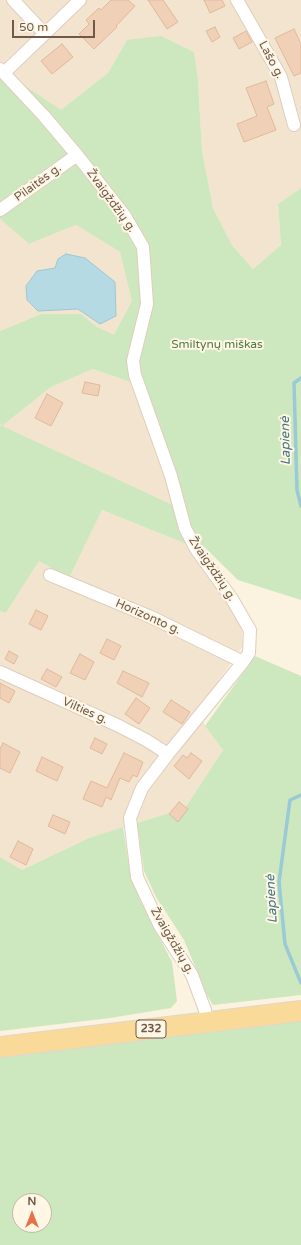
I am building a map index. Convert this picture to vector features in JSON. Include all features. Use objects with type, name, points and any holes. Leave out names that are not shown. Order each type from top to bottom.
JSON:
[{"type":"main road","name":"232","points":[[0,1047],[301,1011]]},
{"type":"street","points":[[13,0],[45,34]]},
{"type":"street","points":[[2,71],[45,34],[80,0]]},
{"type":"street","name":"Lašo g.","points":[[238,0],[281,77],[294,125]]},
{"type":"street","name":"Žvaigždžių g.","points":[[2,71],[44,116],[77,155],[125,216],[143,247],[147,304],[133,361],[136,375],[171,476],[185,528],[196,549],[232,598],[250,630],[249,653],[142,788],[130,818],[137,877],[160,926],[192,975],[207,1022]]},
{"type":"street","name":"Pilaitės g.","points":[[0,210],[77,155]]},
{"type":"street","name":"Horizonto g.","points":[[50,575],[151,616],[243,662]]},
{"type":"street","name":"Vilties g.","points":[[0,672],[117,725],[146,740],[168,754]]},
{"type":"shaded area","points":[[0,0],[301,0],[301,188],[278,204],[281,245],[253,269],[232,245],[213,208],[202,151],[198,81],[127,40],[108,73],[61,111],[0,69]]},
{"type":"shaded area","points":[[0,219],[29,244],[76,225],[120,252],[133,301],[114,336],[97,327],[81,314],[41,314],[0,331]]},
{"type":"shaded area","points":[[93,369],[133,383],[175,506],[0,426],[0,424],[2,426],[51,387]]},
{"type":"shaded area","points":[[102,510],[189,545],[237,617],[242,630],[243,646],[200,707],[205,726],[223,750],[185,808],[89,838],[22,870],[0,857],[0,611],[6,613],[39,561],[69,578]]},
{"type":"green space","name":"Smiltynų miškas","points":[[161,36],[194,52],[198,81],[202,151],[213,208],[232,245],[253,269],[281,245],[278,204],[301,188],[301,600],[238,580],[192,535],[133,383],[93,369],[51,387],[2,426],[0,424],[0,331],[41,314],[81,314],[97,327],[114,335],[132,301],[120,252],[76,225],[29,244],[0,219],[0,69],[61,110],[108,73],[127,40]]},
{"type":"green space","points":[[0,426],[175,506],[189,545],[102,510],[69,578],[39,561],[6,613],[0,611]]},
{"type":"green space","points":[[255,656],[301,676],[301,995],[213,1005],[207,995],[184,940],[156,897],[144,871],[137,823],[185,808],[223,750],[205,726]]},
{"type":"green space","points":[[123,827],[128,860],[140,900],[172,962],[177,1001],[171,1008],[110,1018],[0,1031],[0,857],[22,870],[89,838]]},
{"type":"green space","points":[[301,1016],[301,1245],[0,1245],[0,1054]]},
{"type":"water","points":[[66,254],[85,258],[115,282],[116,316],[100,324],[78,309],[38,311],[27,300],[26,286],[37,271],[55,268],[58,259]]},
{"type":"building","points":[[111,0],[128,0],[135,6],[116,26],[117,27],[94,49],[79,34],[89,24],[86,20],[99,8],[101,10]]},
{"type":"building","points":[[148,0],[163,0],[178,22],[167,29]]},
{"type":"building","points":[[204,0],[222,0],[225,6],[210,13]]},
{"type":"building","points":[[215,27],[220,37],[212,42],[206,31]]},
{"type":"building","points":[[294,29],[301,44],[301,73],[294,76],[275,38]]},
{"type":"building","points":[[246,31],[252,42],[239,49],[233,38]]},
{"type":"building","points":[[62,44],[73,57],[52,74],[41,61]]},
{"type":"building","points":[[266,81],[274,104],[267,107],[276,130],[244,142],[237,124],[257,116],[246,88]]},
{"type":"building","points":[[85,382],[100,385],[98,396],[82,393]]},
{"type":"building","points":[[47,394],[63,403],[51,426],[35,418]]},
{"type":"building","points":[[36,610],[48,616],[41,630],[29,624]]},
{"type":"building","points":[[107,639],[121,646],[114,660],[100,653]]},
{"type":"building","points":[[9,651],[18,656],[14,664],[5,659]]},
{"type":"building","points":[[80,654],[94,662],[85,680],[70,673]]},
{"type":"building","points":[[47,669],[62,677],[56,687],[41,679]]},
{"type":"building","points":[[123,671],[149,683],[142,697],[117,683]]},
{"type":"building","points":[[0,683],[15,691],[9,703],[0,698]]},
{"type":"building","points":[[136,698],[150,708],[139,724],[125,714]]},
{"type":"building","points":[[171,700],[190,712],[182,724],[163,712]]},
{"type":"building","points":[[95,738],[107,744],[102,754],[90,748]]},
{"type":"building","points":[[3,743],[20,752],[10,773],[0,768],[0,749]]},
{"type":"building","points":[[124,753],[143,762],[137,777],[133,775],[129,782],[120,778],[111,800],[106,797],[102,807],[83,799],[91,781],[107,788]]},
{"type":"building","points":[[191,753],[202,761],[189,779],[174,766],[183,755],[187,758]]},
{"type":"building","points":[[42,757],[63,767],[57,781],[36,771]]},
{"type":"building","points":[[179,802],[188,809],[178,822],[169,814]]},
{"type":"building","points":[[53,815],[70,822],[65,834],[48,826]]},
{"type":"building","points":[[18,841],[33,849],[26,865],[10,857]]},
{"type":"waterway","name":"Lapienė","points":[[301,378],[294,383],[297,490],[301,506]]},
{"type":"waterway","name":"Lapienė","points":[[301,795],[290,800],[279,882],[285,944],[301,983]]}]
